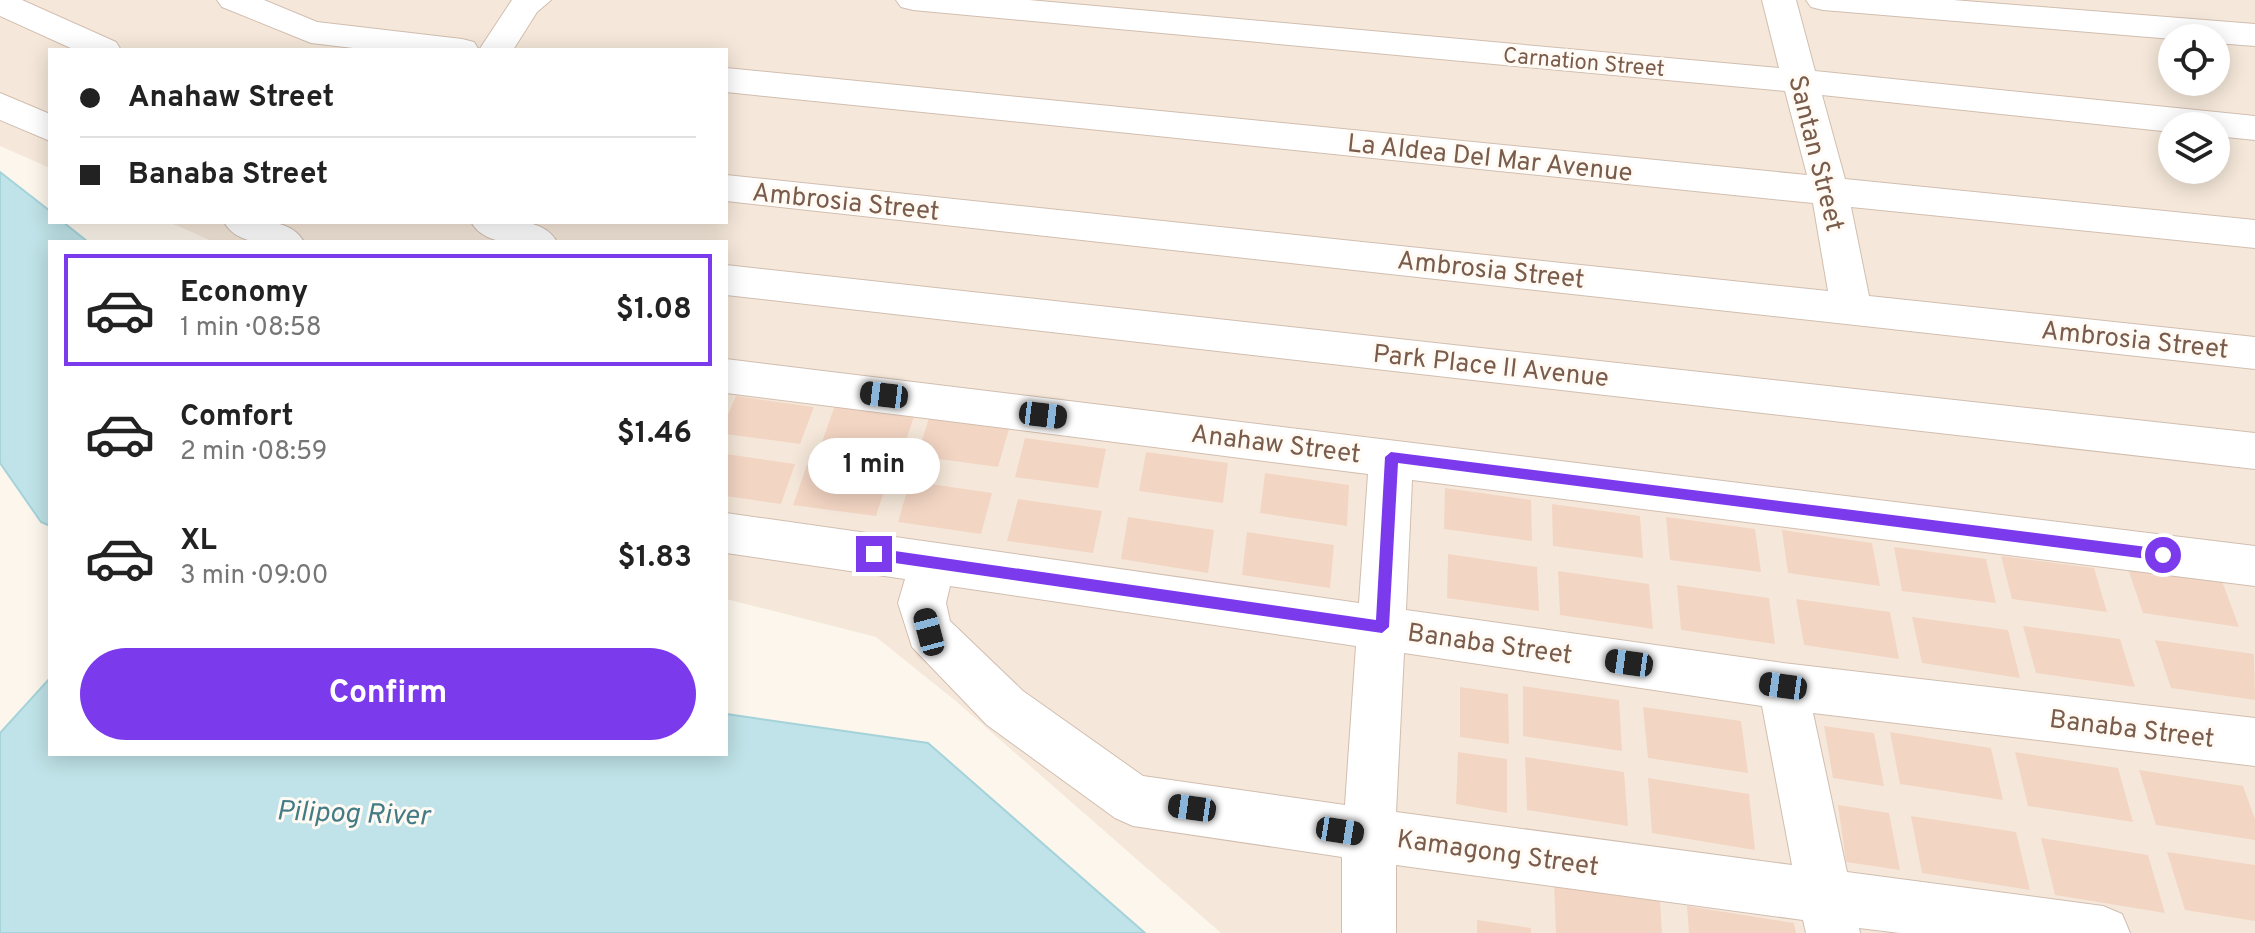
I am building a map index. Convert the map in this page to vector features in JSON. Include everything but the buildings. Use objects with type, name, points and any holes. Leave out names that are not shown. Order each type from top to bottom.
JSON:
[{"type":"street","points":[[234,0],[311,32],[445,48]]},
{"type":"street","points":[[270,14],[304,0]]},
{"type":"street","points":[[497,48],[525,5],[534,0]]},
{"type":"street","name":"Carnation Street","points":[[913,0],[1800,81],[2255,128]]},
{"type":"street","name":"Santan Street","points":[[1779,0],[1829,190],[1851,307]]},
{"type":"street","points":[[1823,0],[2255,35]]},
{"type":"street","points":[[0,3],[100,48]]},
{"type":"street","name":"La Aldea Del Mar Avenue","points":[[728,80],[2255,234]]},
{"type":"street","points":[[0,105],[48,128]]},
{"type":"street","name":"Ambrosia Street","points":[[728,188],[2255,353]]},
{"type":"street","points":[[247,224],[281,240]]},
{"type":"street","points":[[495,224],[533,240]]},
{"type":"street","name":"Park Place II Avenue","points":[[728,280],[2255,451]]},
{"type":"street","name":"Anahaw Street","points":[[728,376],[2255,566]]},
{"type":"street","points":[[1369,933],[1369,835],[1391,457]]},
{"type":"street","name":"Banaba Street","points":[[728,533],[1783,686],[2255,742]]},
{"type":"street","name":"Kamagong Street","points":[[933,562],[922,603],[929,632],[1005,708],[1133,800],[1369,835],[1830,915],[2103,933]]},
{"type":"street","points":[[1783,686],[1830,915]]},
{"type":"shaded area","points":[[0,0],[2255,0],[2255,933],[1221,933],[957,702],[876,637],[728,600],[728,240],[210,240],[174,224],[728,224],[728,48],[48,48],[48,167],[0,146]]},
{"type":"water","points":[[0,172],[48,209],[48,224],[66,224],[86,240],[48,240],[48,525],[41,522],[0,463]]},
{"type":"water","name":"Pilipog River","points":[[48,680],[48,756],[728,756],[728,714],[928,743],[1145,933],[0,933],[0,733]]},
{"type":"route","points":[[874,554],[1382,627],[1391,457],[2163,555]]}]
